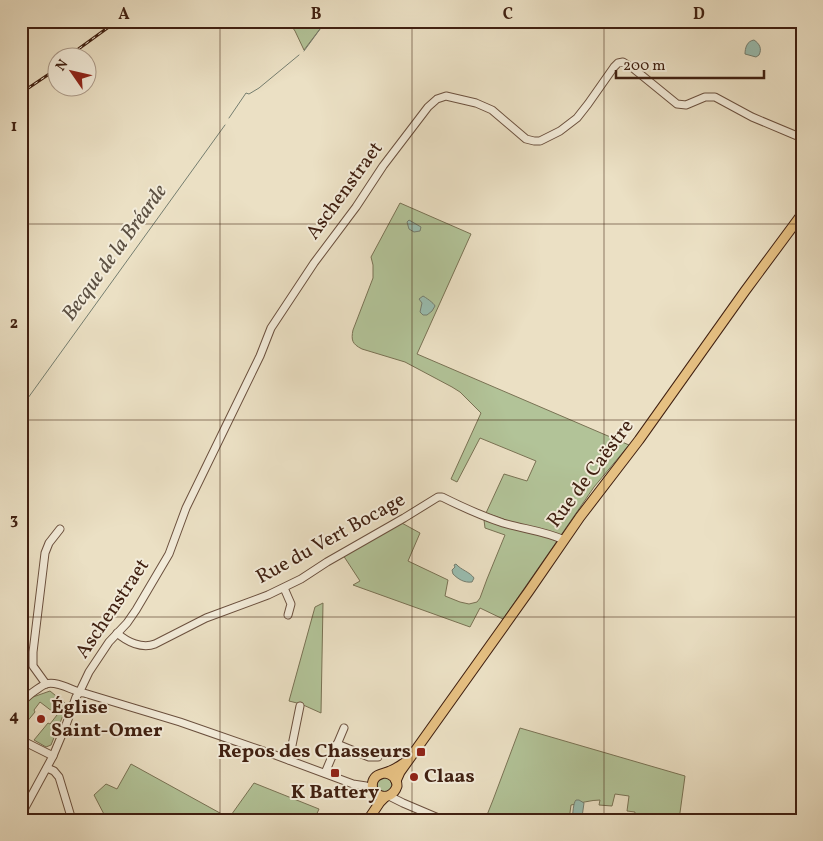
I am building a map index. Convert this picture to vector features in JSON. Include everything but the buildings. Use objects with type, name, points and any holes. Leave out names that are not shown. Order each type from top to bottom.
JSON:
[{"type":"main road","name":"Rue de Caëstre","points":[[396,781],[399,773],[589,504],[639,440],[802,214]]},
{"type":"main road","name":"Rue de Caëstre","points":[[381,774],[399,766],[412,756]]},
{"type":"main road","points":[[381,774],[392,775],[397,786],[390,795],[381,801],[370,817],[376,802],[373,782],[381,774]]},
{"type":"main road","points":[[374,791],[380,796],[390,795]]},
{"type":"street","name":"Aschenstraet","points":[[21,815],[53,756],[76,697],[89,672],[109,642],[127,623],[136,610],[169,554],[187,504],[260,356],[271,328],[314,263],[356,207],[380,170],[434,100],[449,96],[480,104],[495,112],[523,137],[531,141],[540,141],[557,133],[574,121],[614,67],[618,63],[623,62],[679,105],[688,105],[705,97],[715,97],[752,117],[802,138]]},
{"type":"street","name":"Rue du Vert Bocage","points":[[117,633],[134,643],[149,646],[206,618],[284,588],[438,497],[442,497],[497,521],[564,540]]},
{"type":"street","points":[[46,684],[33,666],[33,652],[44,553],[60,529]]},
{"type":"street","points":[[284,588],[291,604],[288,615]]},
{"type":"street","points":[[21,704],[27,696],[46,684],[54,684],[79,693],[174,719],[355,785],[365,786],[374,791]]},
{"type":"street","points":[[289,760],[300,706]]},
{"type":"street","points":[[325,773],[344,728]]},
{"type":"street","points":[[21,740],[53,756]]},
{"type":"street","points":[[337,744],[369,758],[378,757]]},
{"type":"street","points":[[47,768],[54,771],[59,777],[72,820]]},
{"type":"street","points":[[347,781],[361,782],[381,774]]},
{"type":"street","points":[[390,795],[401,798],[412,807],[443,820]]},
{"type":"street","points":[[21,815],[30,820]]},
{"type":"green space","points":[[288,21],[326,21],[304,50]]},
{"type":"green space","points":[[400,203],[471,234],[417,354],[629,445],[594,487],[561,535],[514,523],[486,513],[504,474],[527,481],[536,461],[480,438],[457,482],[451,479],[481,413],[460,392],[452,387],[405,362],[362,349],[353,341],[353,330],[373,278],[371,257]]},
{"type":"green space","points":[[484,520],[557,541],[503,619],[480,608],[470,627],[353,585],[360,581],[343,555],[400,522],[420,533],[408,561],[448,580],[445,596],[469,604],[477,602],[505,535],[485,528]]},
{"type":"green space","points":[[323,603],[321,713],[289,701],[315,607]]},
{"type":"green space","points":[[50,691],[66,704],[66,708],[51,745],[46,747],[34,740],[57,715],[40,702],[34,710],[35,712],[21,729],[21,710],[30,698]]},
{"type":"green space","points":[[520,728],[685,776],[679,820],[634,820],[635,812],[627,811],[629,796],[615,794],[612,806],[599,805],[600,800],[571,805],[569,820],[485,820]]},
{"type":"green space","points":[[131,764],[229,818],[254,783],[319,809],[314,820],[107,820],[94,795],[106,784],[117,789]]},
{"type":"green space","points":[[385,777],[391,779],[393,785],[391,791],[385,793],[379,791],[377,785],[379,779]]},
{"type":"water","points":[[754,40],[760,49],[759,55],[756,57],[745,54],[747,45]]},
{"type":"water","points":[[409,220],[421,227],[420,231],[414,232],[409,229],[407,222]]},
{"type":"water","points":[[423,296],[435,306],[427,315],[423,315],[420,312],[422,303],[419,299]]},
{"type":"water","points":[[456,564],[474,578],[472,582],[461,580],[453,574],[452,570]]},
{"type":"water","points":[[576,800],[584,803],[583,820],[572,820]]},
{"type":"waterway","name":"Becque de la Bréarde","points":[[304,51],[326,21]]},
{"type":"waterway","name":"Becque de la Bréarde","points":[[229,118],[246,93],[249,94],[259,88],[299,55]]},
{"type":"waterway","name":"Becque de la Bréarde","points":[[28,398],[225,125]]},
{"type":"railway","points":[[80,48],[117,21]]},
{"type":"railway","points":[[21,93],[48,75]]},
{"type":"place","name":"Église Saint-Omer","points":[[41,719]]},
{"type":"place","name":"Repos des Chasseurs","points":[[421,752]]},
{"type":"place","name":"K Battery","points":[[335,773]]},
{"type":"place","name":"Claas","points":[[414,777]]}]
